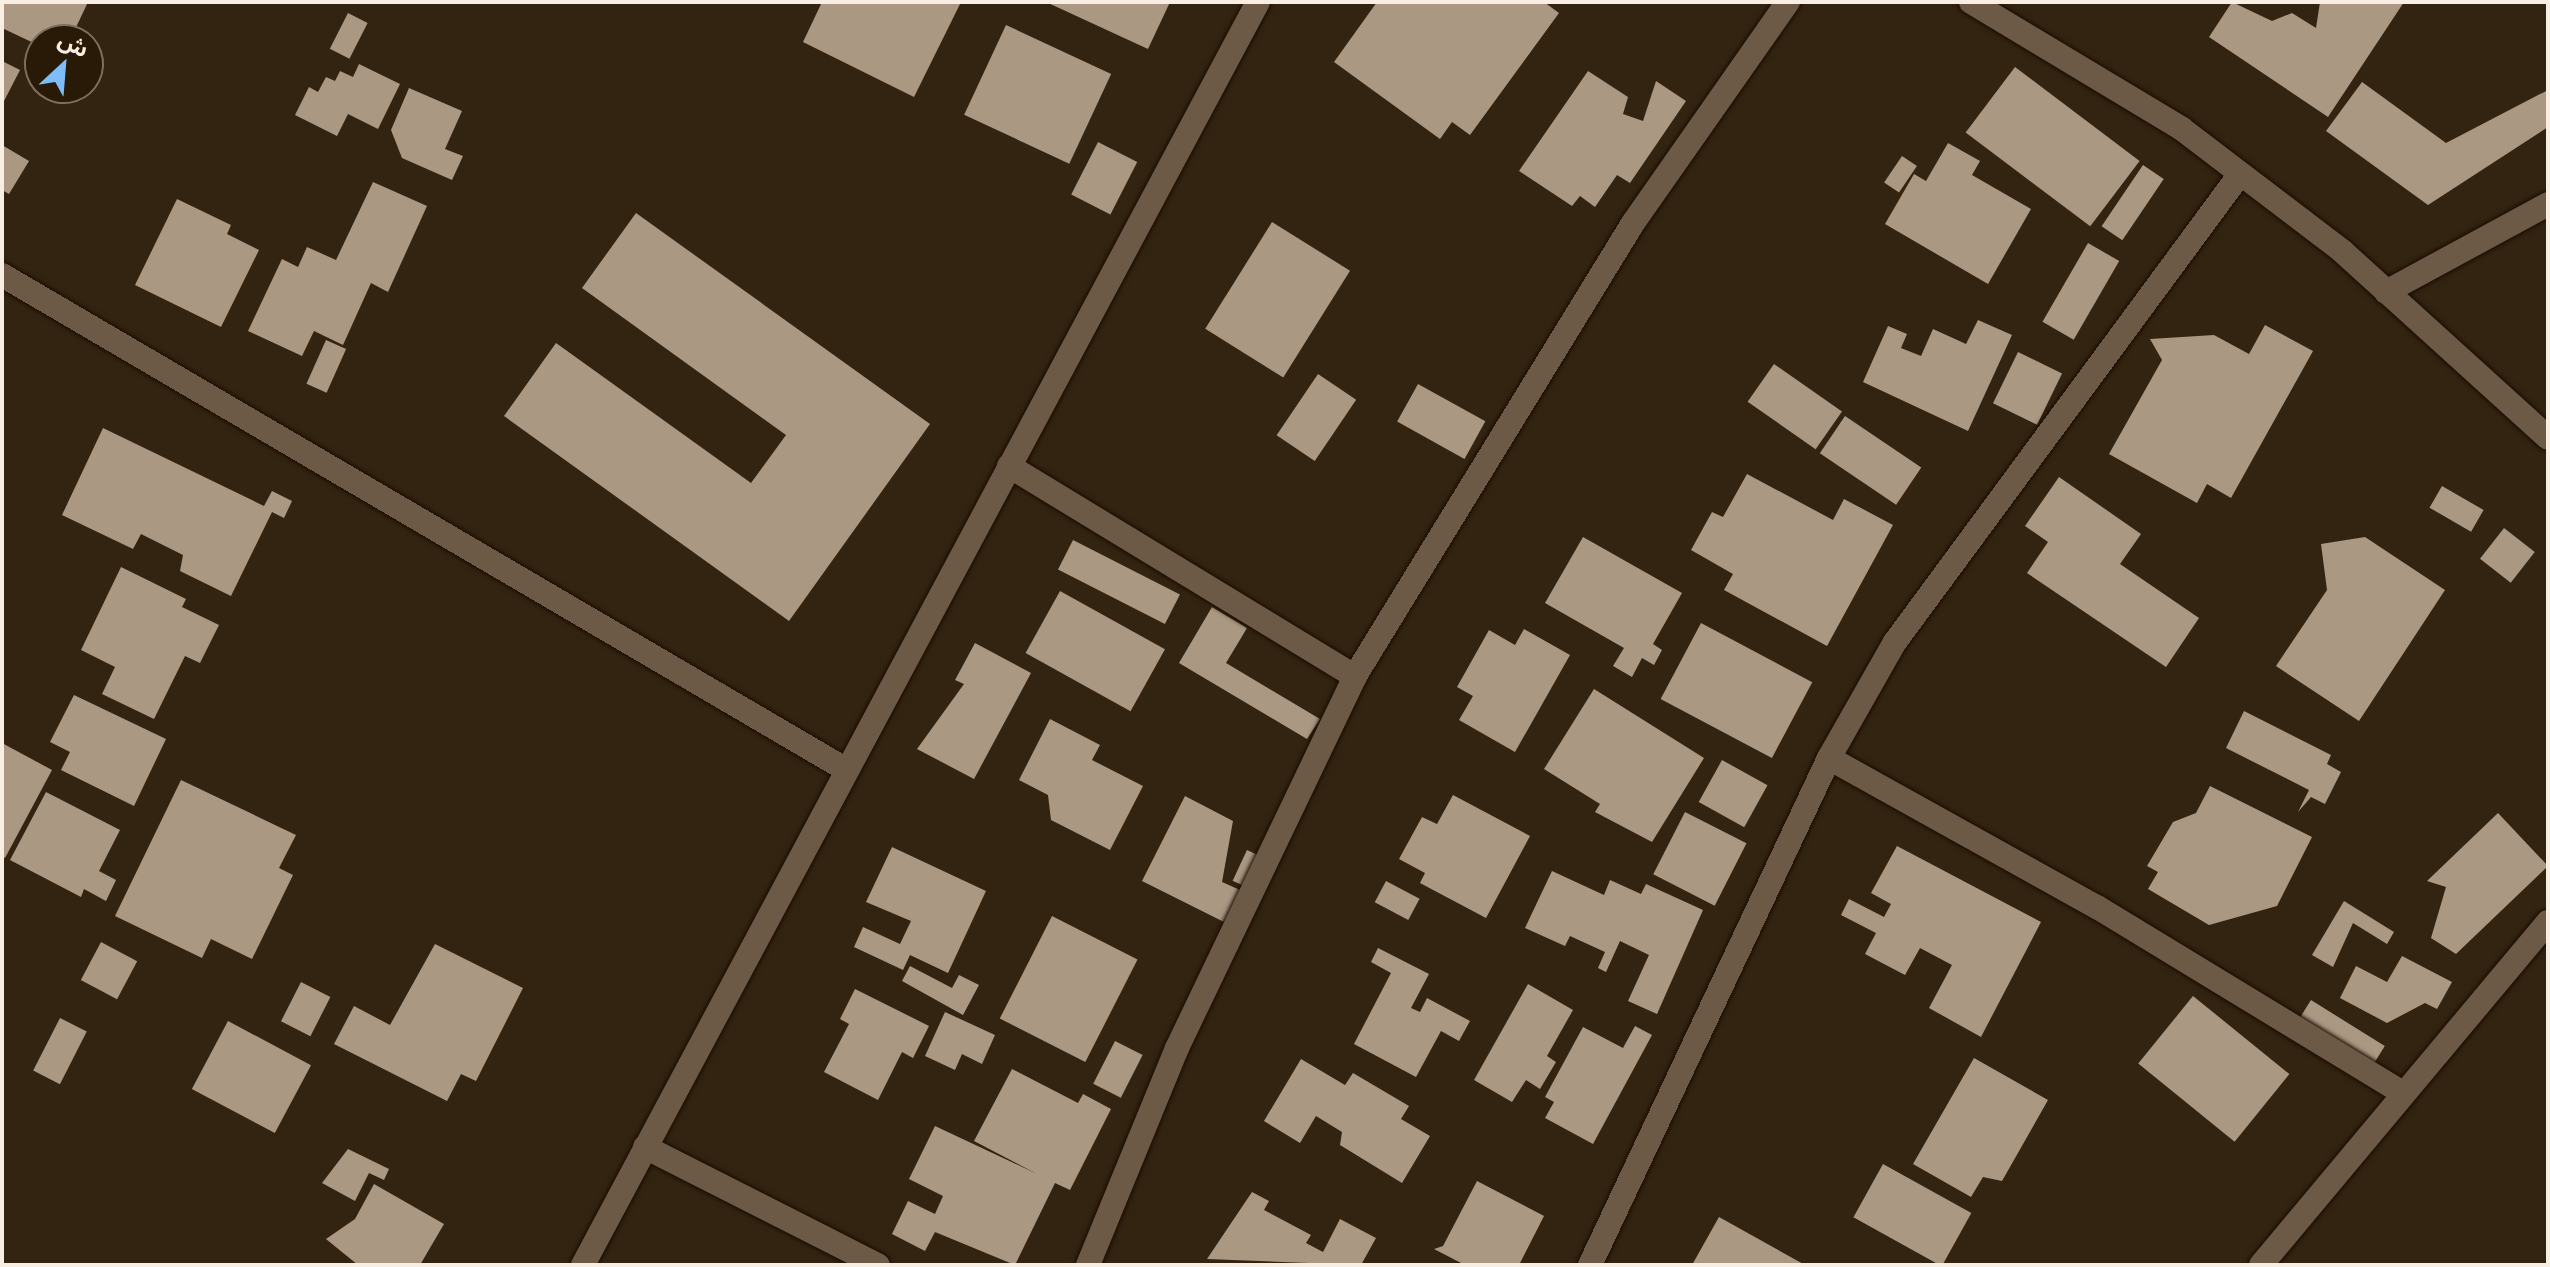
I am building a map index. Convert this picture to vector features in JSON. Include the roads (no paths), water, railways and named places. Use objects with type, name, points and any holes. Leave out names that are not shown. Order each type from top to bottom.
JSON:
[{"type":"street","points":[[583,1265],[845,769],[1258,2]]},
{"type":"street","points":[[1088,1265],[1177,1048],[1355,676],[1633,223],[1788,2]]},
{"type":"street","points":[[1971,2],[2182,129],[2386,292],[2548,438]]},
{"type":"street","points":[[1590,1265],[1829,758],[1895,642],[1968,537],[2240,174]]},
{"type":"street","points":[[2386,292],[2548,204]]},
{"type":"street","points":[[2,275],[845,769]]},
{"type":"street","points":[[1009,466],[1355,676]]},
{"type":"street","points":[[1829,758],[2097,907],[2400,1091]]},
{"type":"street","points":[[2261,1265],[2400,1091],[2548,922]]},
{"type":"street","points":[[645,1147],[878,1265]]}]
